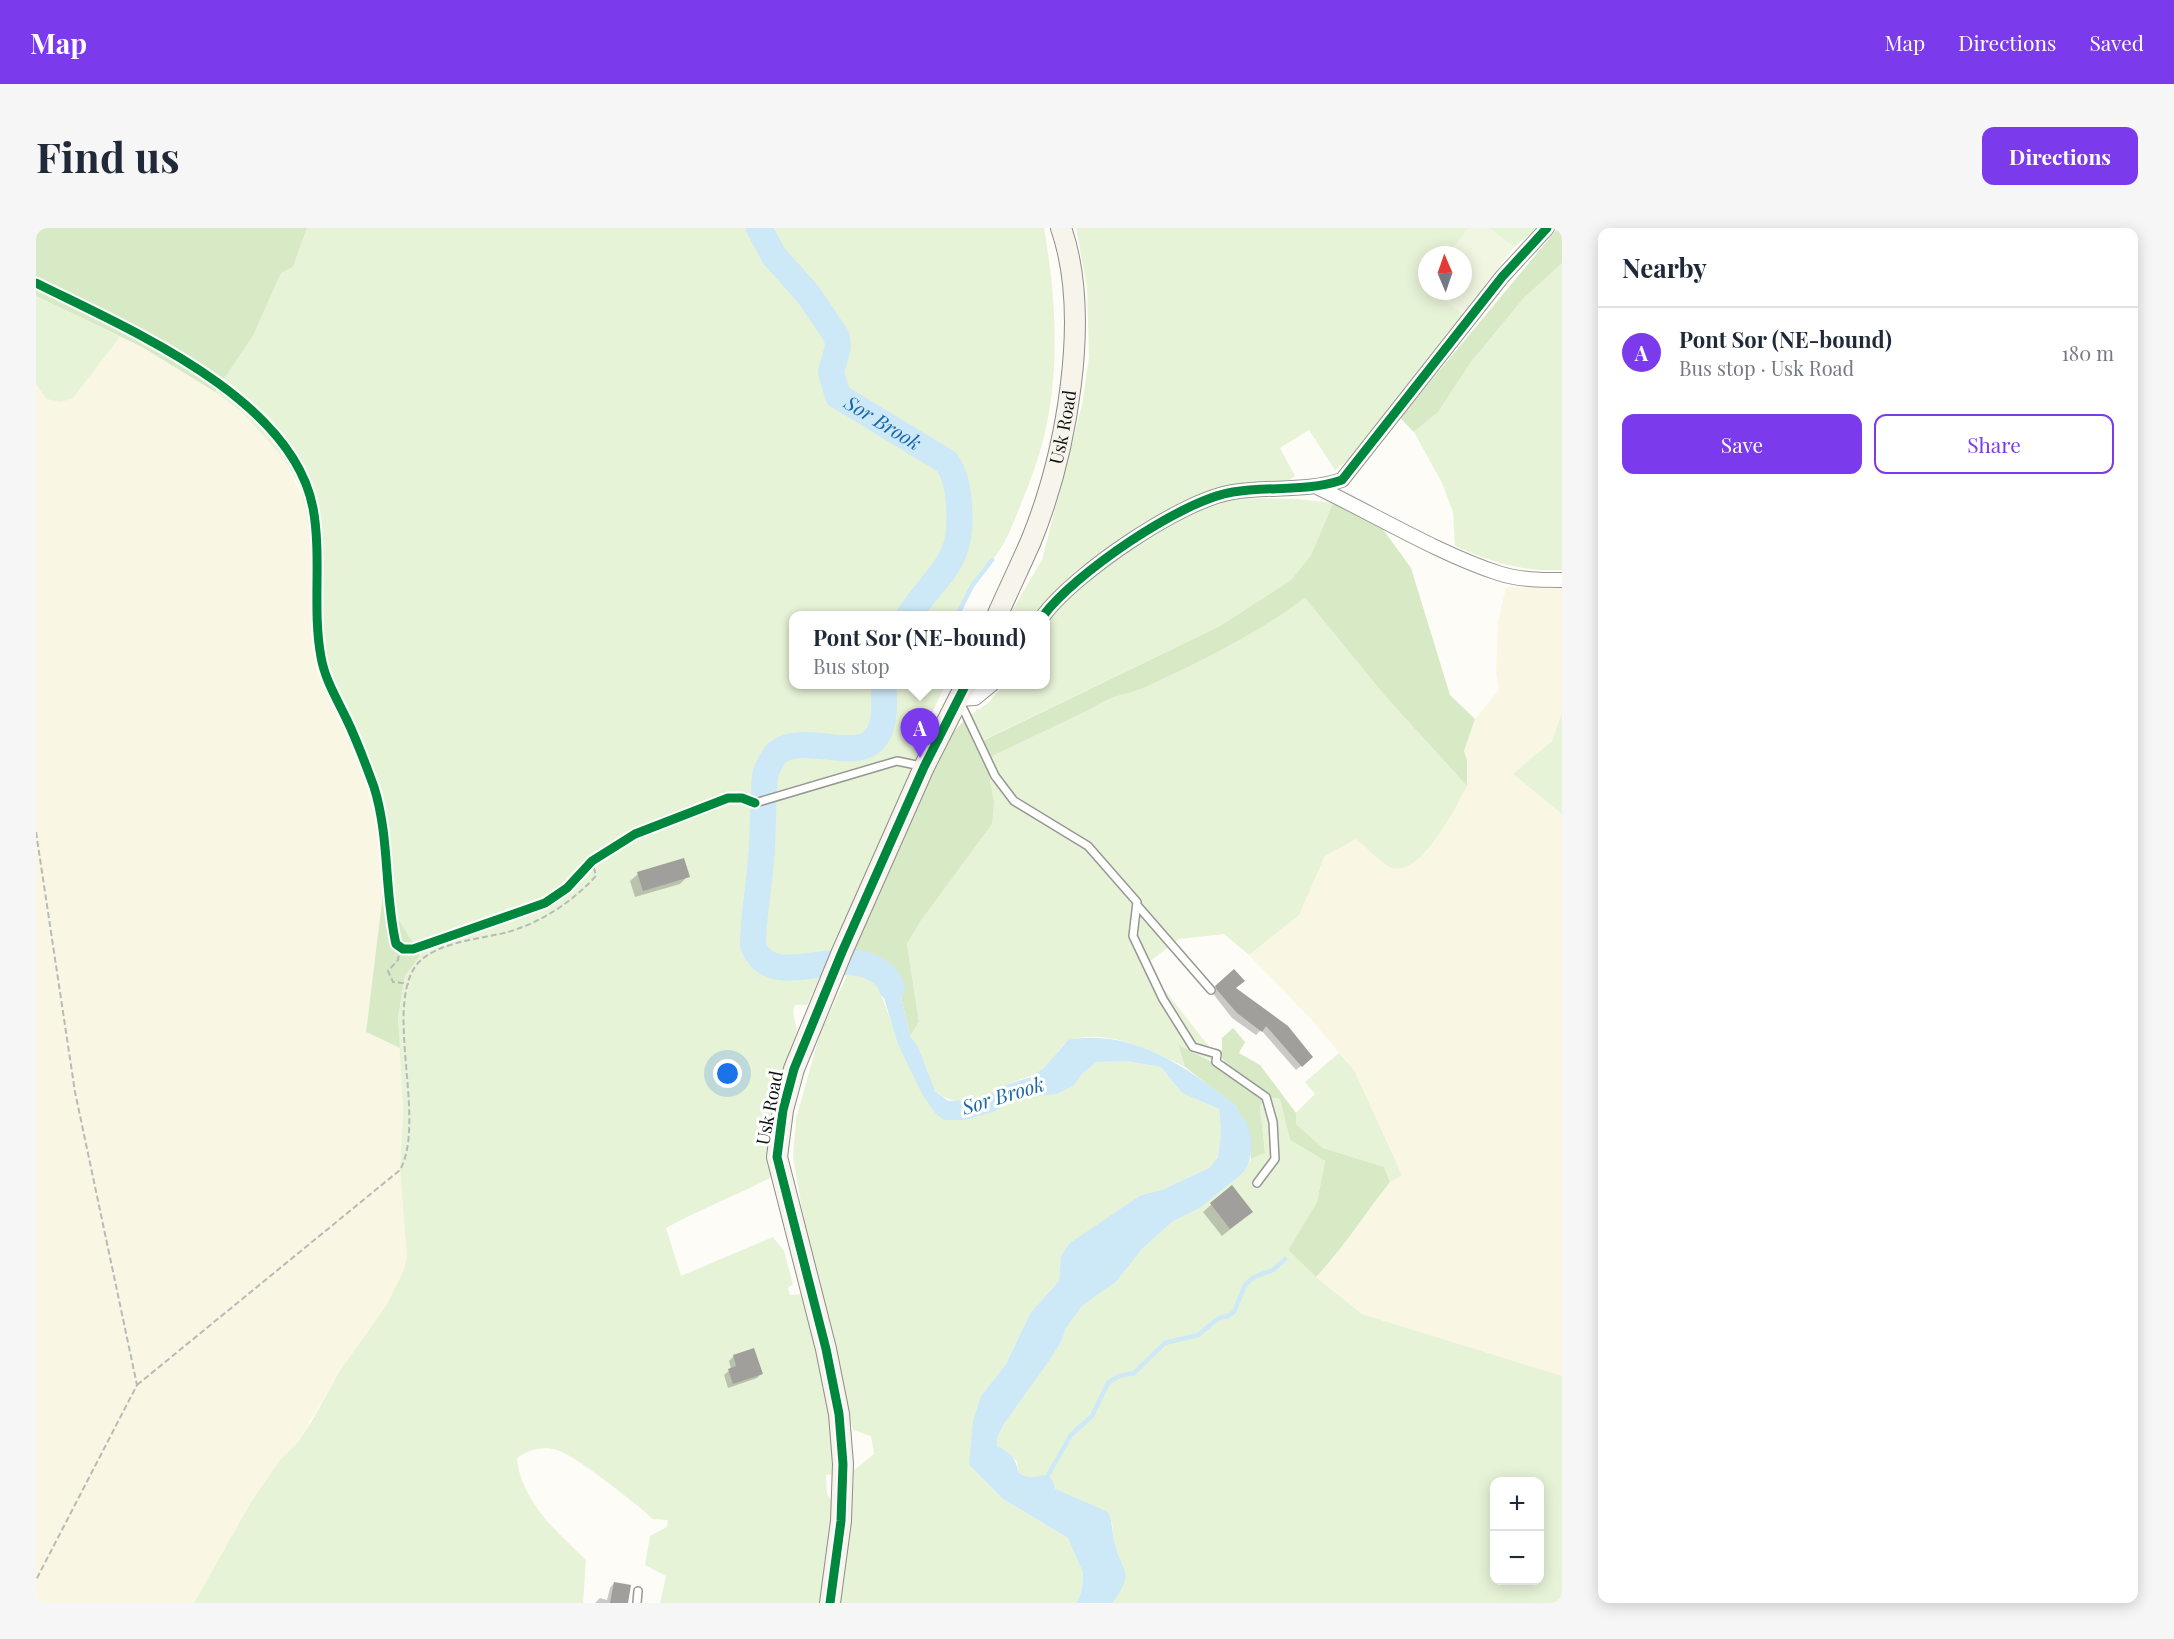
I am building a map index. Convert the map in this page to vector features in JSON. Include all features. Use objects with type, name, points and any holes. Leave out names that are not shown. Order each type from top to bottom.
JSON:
[{"type":"street","name":"Usk Road","points":[[999,611],[1032,538],[1057,457],[1075,358],[1077,316],[1066,242],[1061,228]]},
{"type":"street","points":[[1046,611],[1056,598],[1133,538],[1183,511],[1230,492],[1319,488],[1341,480],[1502,277],[1547,228]]},
{"type":"street","points":[[1319,488],[1489,569],[1532,580],[1562,580]]},
{"type":"street","points":[[962,692],[975,698],[986,689]]},
{"type":"street","name":"Usk Road","points":[[830,1603],[842,1521],[843,1464],[839,1414],[826,1350],[777,1157],[783,1110],[794,1069],[842,952],[924,767],[962,692]]},
{"type":"lane","points":[[962,692],[994,776],[1014,801],[1088,846],[1211,990]]},
{"type":"lane","points":[[755,803],[897,761],[910,761],[924,767]]},
{"type":"lane","points":[[1137,905],[1133,936],[1149,974],[1180,1029],[1193,1047],[1217,1054],[1216,1062],[1266,1097],[1273,1122],[1275,1159],[1257,1183]]},
{"type":"lane","points":[[637,1603],[638,1591]]},
{"type":"path","points":[[36,832],[75,1092],[137,1385]]},
{"type":"path","points":[[36,1580],[137,1385],[400,1170],[406,1159],[409,1112],[403,1019],[410,977],[422,960],[441,949],[510,931],[539,919],[576,897],[596,876],[592,861]]},
{"type":"path","points":[[400,947],[398,960],[388,971],[388,976],[393,982],[409,984]]},
{"type":"shaded area","points":[[120,337],[144,348],[215,392],[244,414],[284,459],[306,505],[311,543],[316,657],[324,684],[345,724],[370,789],[380,840],[383,893],[366,1032],[400,1048],[403,1112],[400,1170],[407,1257],[403,1273],[386,1306],[339,1372],[298,1442],[279,1461],[251,1502],[194,1603],[36,1603],[36,384],[46,399],[73,398]]},
{"type":"shaded area","points":[[1506,587],[1562,588],[1562,713],[1557,734],[1538,755],[1513,774],[1562,814],[1562,1376],[1362,1314],[1316,1277],[1334,1258],[1352,1230],[1390,1182],[1402,1175],[1354,1070],[1308,1016],[1249,955],[1299,915],[1325,856],[1337,847],[1356,839],[1391,868],[1467,760],[1464,751],[1475,719],[1499,690],[1496,672],[1498,622]]},
{"type":"green space","points":[[36,228],[307,228],[293,267],[281,273],[253,336],[215,392],[144,348],[36,296]]},
{"type":"green space","points":[[307,228],[1044,228],[1051,276],[1055,350],[1051,399],[1044,437],[1036,465],[1008,535],[967,594],[959,611],[789,611],[789,689],[943,689],[918,743],[921,751],[807,1005],[795,1005],[793,1012],[797,1031],[777,1088],[772,1177],[666,1228],[681,1276],[773,1237],[784,1251],[793,1284],[788,1288],[790,1295],[800,1294],[821,1353],[830,1412],[835,1474],[826,1475],[827,1494],[832,1502],[828,1564],[822,1603],[660,1603],[666,1576],[645,1565],[650,1536],[667,1527],[668,1520],[653,1519],[578,1461],[557,1450],[546,1448],[535,1449],[517,1459],[520,1474],[526,1489],[542,1515],[586,1560],[583,1603],[194,1603],[251,1502],[279,1461],[298,1442],[339,1372],[386,1306],[403,1272],[407,1257],[400,1170],[403,1111],[398,1019],[405,976],[419,955],[383,893],[380,840],[370,789],[345,724],[324,684],[316,657],[311,543],[305,505],[299,485],[284,459],[244,414],[215,392],[253,336],[281,273],[293,267]]},
{"type":"green space","points":[[1076,228],[1469,228],[1455,246],[1418,246],[1418,300],[1445,300],[1463,314],[1348,460],[1335,470],[1309,430],[1280,448],[1295,476],[1287,482],[1252,481],[1213,489],[1141,524],[1078,569],[1036,611],[1012,611],[1042,560],[1082,405],[1089,357],[1087,287]]},
{"type":"green space","points":[[1469,228],[1489,228],[1514,247],[1463,314],[1445,300],[1472,300],[1472,246],[1455,246]]},
{"type":"green space","points":[[1489,228],[1538,228],[1514,247]]},
{"type":"green space","points":[[1558,228],[1562,228],[1562,263],[1523,299],[1471,362],[1438,412],[1414,432],[1400,418]]},
{"type":"green space","points":[[1562,263],[1562,570],[1520,568],[1481,557],[1455,546],[1453,512],[1442,483],[1414,432],[1438,412],[1471,362],[1523,299]]},
{"type":"green space","points":[[36,296],[120,337],[73,398],[61,402],[46,399],[36,384]]},
{"type":"green space","points":[[1258,498],[1333,503],[1311,555],[1291,580],[1220,626],[977,743],[967,717],[988,703],[1000,689],[1050,689],[1050,620],[1082,587],[1132,548],[1186,517],[1211,506],[1234,500]]},
{"type":"green space","points":[[1333,503],[1363,516],[1382,528],[1411,568],[1450,695],[1475,719],[1464,751],[1467,760],[1467,786],[1386,697],[1305,598],[1268,623],[1209,657],[1140,689],[1107,700],[986,759],[994,801],[992,824],[922,919],[907,944],[919,1022],[910,1036],[896,975],[849,961],[944,743],[967,717],[978,743],[1220,626],[1291,580],[1311,555]]},
{"type":"green space","points":[[1305,598],[1386,697],[1467,786],[1446,824],[1426,852],[1403,868],[1392,868],[1379,860],[1356,839],[1325,856],[1299,915],[1249,955],[1224,934],[1179,939],[1145,965],[1214,1053],[1216,1062],[1178,1046],[1185,1067],[1130,1043],[1100,1037],[1085,1037],[1067,1042],[1047,1066],[1038,1072],[1005,1085],[981,1100],[958,1101],[942,1096],[933,1088],[925,1074],[910,1036],[919,1022],[907,944],[994,801],[986,759],[1107,700],[1140,689],[1209,657],[1268,623]]},
{"type":"green space","points":[[1562,713],[1562,814],[1513,774],[1552,741]]},
{"type":"green space","points":[[383,893],[420,955],[405,976],[398,1018],[400,1048],[366,1032]]},
{"type":"green space","points":[[854,961],[868,965],[909,1066],[935,1113],[996,1111],[1012,1099],[1057,1094],[1073,1086],[1083,1073],[1097,1062],[1126,1061],[1161,1067],[1182,1093],[1219,1109],[1221,1133],[1218,1157],[1209,1168],[1162,1190],[1141,1195],[1061,1256],[1059,1281],[1031,1312],[1006,1364],[981,1396],[969,1465],[1003,1499],[1068,1538],[1083,1573],[1082,1589],[1077,1603],[840,1603],[851,1520],[854,1470],[874,1454],[871,1436],[853,1430],[833,1333],[810,1255],[793,1157],[796,1119],[820,1033]]},
{"type":"green space","points":[[1233,1028],[1245,1042],[1239,1053],[1260,1065],[1296,1113],[1296,1124],[1323,1148],[1384,1167],[1390,1182],[1316,1277],[1288,1250],[1317,1202],[1325,1161],[1290,1140],[1280,1099],[1267,1097],[1260,1106],[1265,1153],[1251,1159],[1246,1122],[1239,1114],[1237,1107],[1185,1067],[1178,1045],[1231,1071],[1222,1058],[1222,1038]]},
{"type":"green space","points":[[1339,1053],[1354,1070],[1402,1175],[1390,1182],[1384,1167],[1323,1148],[1296,1124],[1296,1113],[1315,1094],[1305,1082]]},
{"type":"green space","points":[[1266,1097],[1280,1099],[1290,1140],[1325,1161],[1317,1202],[1288,1250],[1316,1277],[1362,1314],[1562,1376],[1562,1603],[1113,1603],[1123,1586],[1125,1574],[1115,1546],[1112,1522],[1054,1489],[1053,1481],[1044,1475],[1031,1478],[1024,1476],[1018,1472],[1017,1461],[997,1446],[997,1438],[1004,1424],[1062,1340],[1066,1328],[1083,1305],[1116,1282],[1142,1249],[1172,1222],[1200,1208],[1243,1173],[1251,1159],[1265,1153],[1260,1106]]},
{"type":"water","points":[[868,965],[896,975],[910,1036],[918,1047],[935,1091],[948,1101],[981,1100],[1005,1085],[1031,1077],[1044,1068],[1068,1040],[1092,1038],[1115,1040],[1138,1046],[1180,1066],[1237,1107],[1247,1124],[1251,1136],[1251,1149],[1249,1162],[1243,1173],[1200,1208],[1172,1222],[1142,1249],[1116,1282],[1083,1305],[997,1438],[997,1446],[1012,1456],[1018,1472],[1022,1475],[1030,1477],[1048,1475],[1055,1489],[1108,1512],[1115,1545],[1125,1574],[1123,1585],[1113,1603],[1077,1603],[1082,1589],[1083,1573],[1068,1538],[1003,1499],[969,1465],[973,1421],[981,1396],[1006,1364],[1031,1312],[1059,1281],[1061,1256],[1070,1243],[1141,1195],[1162,1190],[1209,1168],[1218,1157],[1221,1133],[1219,1109],[1182,1093],[1161,1067],[1126,1061],[1097,1062],[1083,1073],[1073,1086],[1057,1094],[1012,1099],[996,1111],[965,1120],[944,1120],[935,1113],[922,1094],[898,1044],[880,985]]},
{"type":"building","points":[[684,858],[690,877],[643,891],[637,872]]},
{"type":"building","points":[[1234,969],[1245,981],[1236,988],[1288,1026],[1313,1057],[1302,1067],[1266,1026],[1262,1032],[1237,1013],[1217,990],[1215,986]]},
{"type":"building","points":[[1232,1185],[1253,1212],[1230,1229],[1210,1203]]},
{"type":"building","points":[[754,1348],[763,1374],[733,1384],[728,1369],[736,1366],[733,1355]]},
{"type":"building","points":[[614,1582],[631,1585],[628,1603],[610,1603]]},
{"type":"waterway","name":"Sor Brook","points":[[759,228],[774,256],[808,294],[837,337],[838,347],[831,372],[838,396],[947,462],[953,473],[959,506],[957,542],[946,567],[912,611]]},
{"type":"waterway","points":[[960,611],[972,586],[992,560]]},
{"type":"waterway","name":"Sor Brook","points":[[883,689],[883,717],[877,736],[865,746],[849,748],[794,746],[778,752],[770,763],[765,776],[762,849],[753,946],[762,960],[775,966],[790,968],[843,962],[861,964],[877,970],[888,980],[892,988]]},
{"type":"waterway","points":[[1048,1475],[1071,1435],[1092,1416],[1108,1383],[1119,1376],[1134,1373],[1165,1343],[1198,1335],[1219,1318],[1234,1312],[1245,1285],[1254,1277],[1273,1270],[1285,1259]]},
{"type":"cycle path","points":[[1047,611],[1078,580],[1103,560],[1130,541],[1186,509],[1211,498],[1233,492],[1315,486],[1342,480],[1502,277],[1547,228]]},
{"type":"cycle path","points":[[36,283],[158,345],[200,371],[240,400],[274,432],[299,468],[313,508],[316,527],[317,620],[321,657],[328,682],[365,762],[379,806],[396,944],[403,949],[413,949],[545,903],[567,888],[592,861],[635,834],[728,798],[742,798],[755,803]]},
{"type":"cycle path","points":[[830,1603],[841,1521],[843,1464],[839,1414],[826,1349],[777,1157],[783,1110],[794,1069],[842,952],[924,767],[963,689]]},
{"type":"place","name":"Pont Sor (NE-bound)","points":[[920,758]]}]
